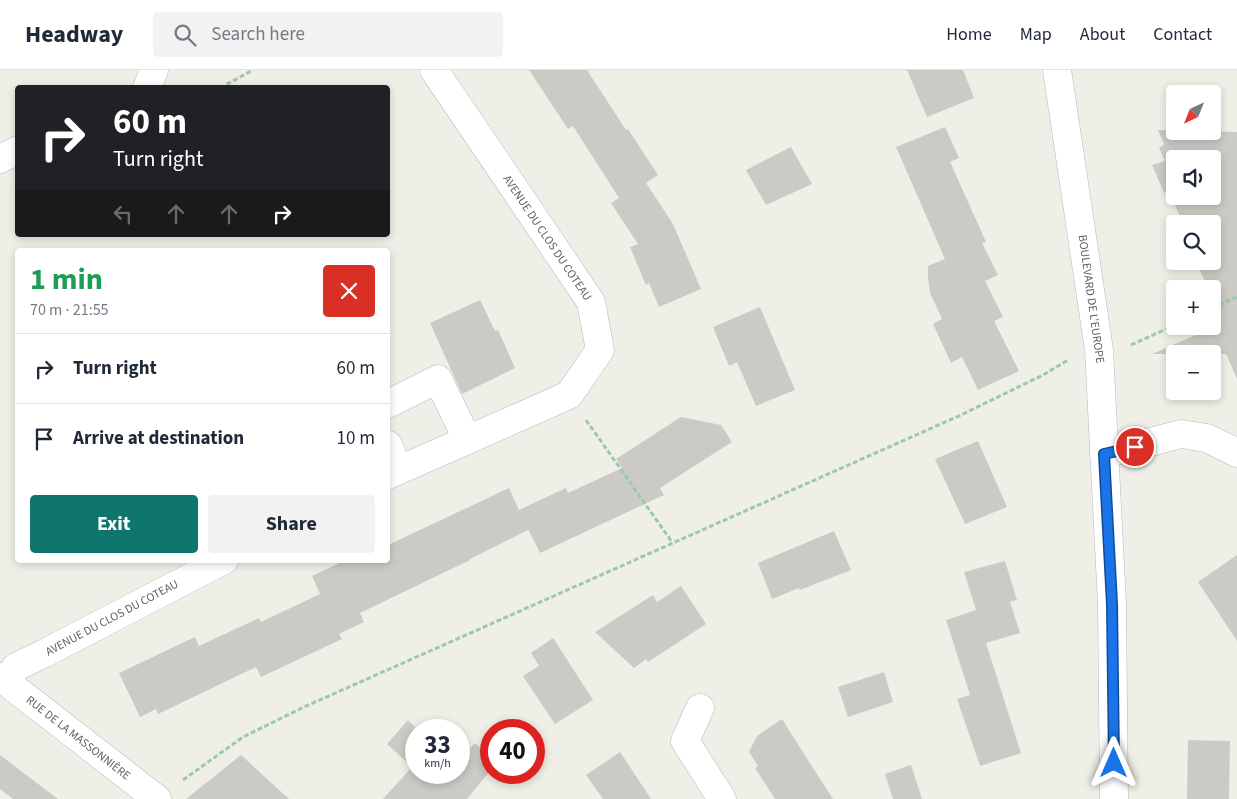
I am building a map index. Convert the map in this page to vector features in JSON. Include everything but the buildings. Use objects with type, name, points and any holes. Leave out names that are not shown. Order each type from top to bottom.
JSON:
[{"type":"street","points":[[148,85],[154,70]]},
{"type":"street","name":"AVENUE DU CLOS DU COTEAU","points":[[434,70],[591,302],[600,350],[569,394]]},
{"type":"street","name":"BOULEVARD DE L'EUROPE","points":[[1058,70],[1099,350],[1112,604],[1114,799]]},
{"type":"street","points":[[0,159],[15,152]]},
{"type":"street","points":[[390,403],[438,379],[467,439]]},
{"type":"street","points":[[391,463],[467,439],[569,394]]},
{"type":"street","points":[[1104,454],[1181,434],[1207,438],[1237,452]]},
{"type":"street","name":"AVENUE DU CLOS DU COTEAU","points":[[3,680],[16,667],[218,563]]},
{"type":"street","name":"RUE DE LA MASSONNIÈRE","points":[[3,680],[157,799]]},
{"type":"street","points":[[700,708],[685,741],[722,799]]},
{"type":"path","points":[[226,85],[253,70]]},
{"type":"path","points":[[1221,304],[1237,297]]},
{"type":"path","points":[[1125,347],[1166,329]]},
{"type":"path","points":[[180,782],[243,737],[313,703],[960,415],[1043,375],[1073,357]]},
{"type":"path","points":[[569,394],[672,542]]},
{"type":"route","points":[[1114,763],[1112,604],[1104,454],[1135,447]]}]
